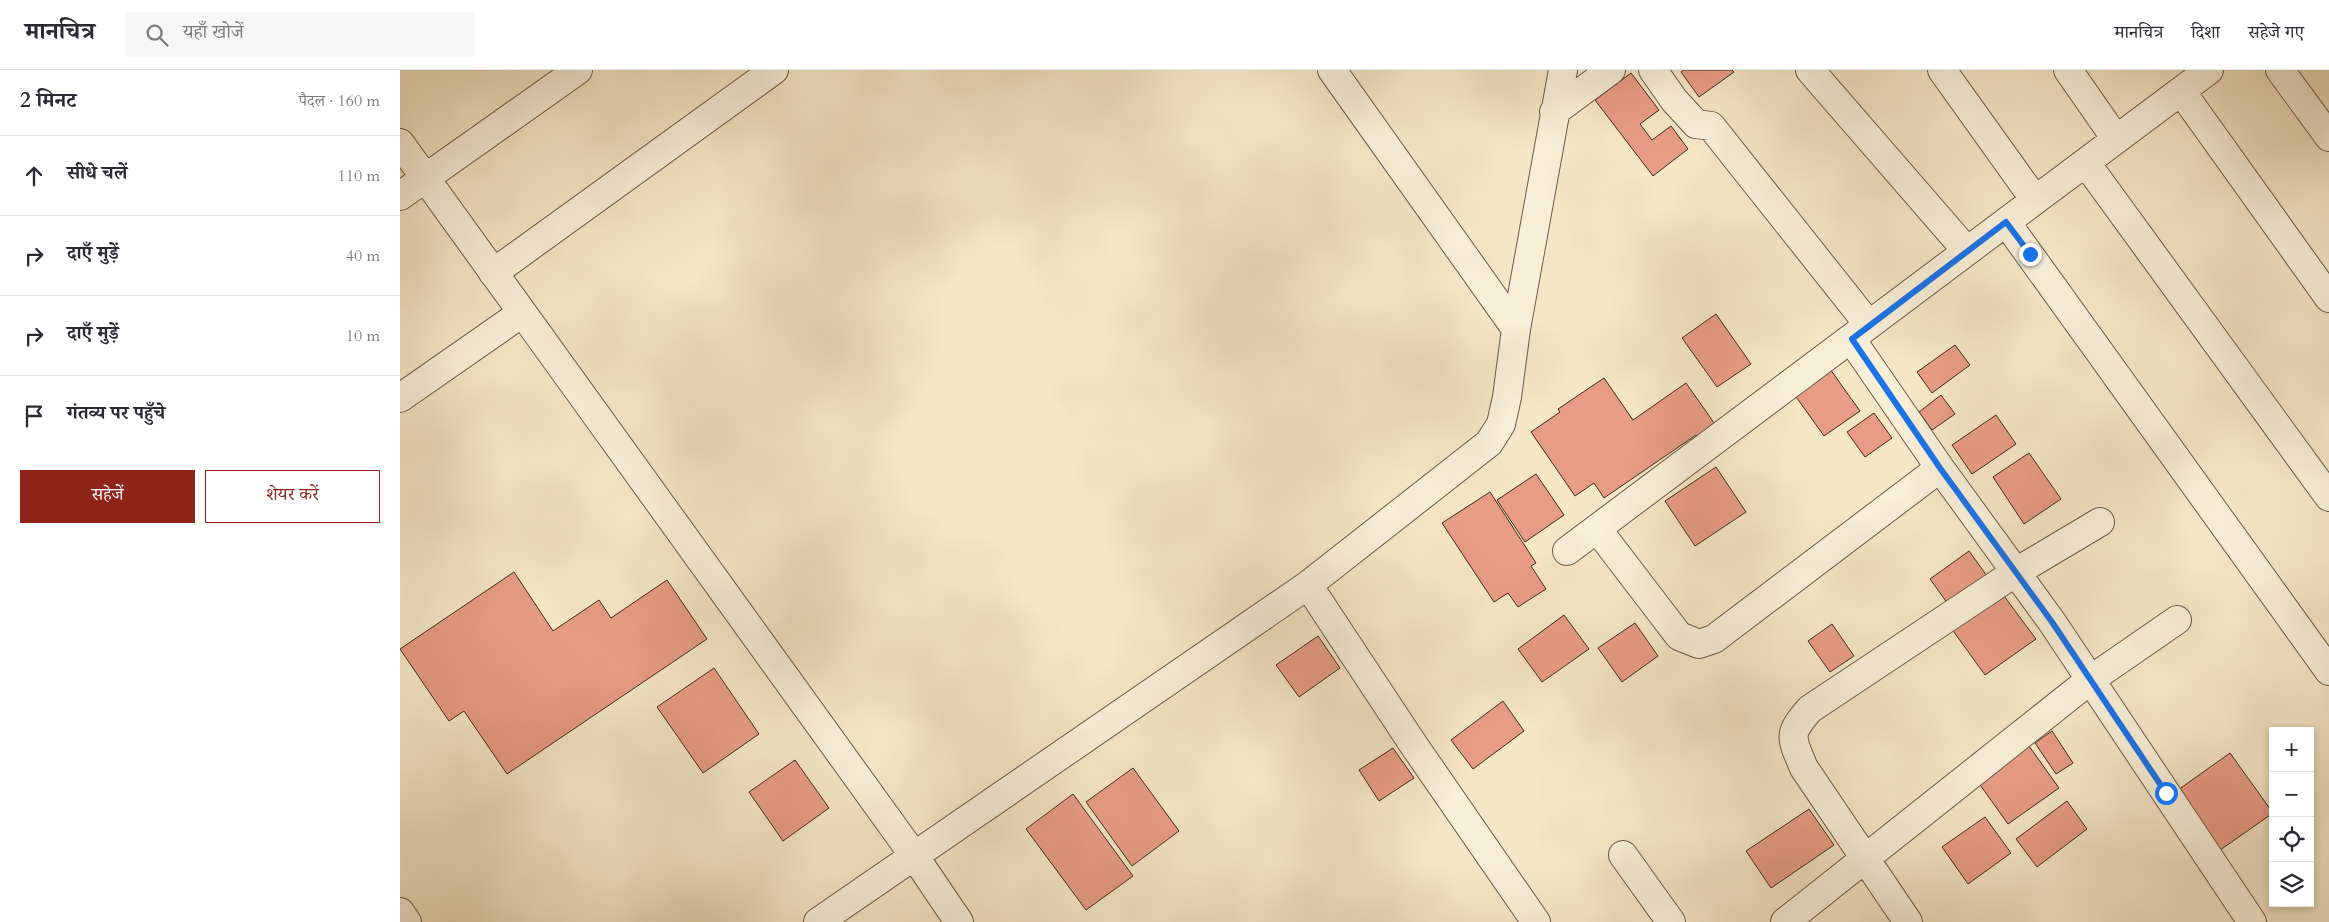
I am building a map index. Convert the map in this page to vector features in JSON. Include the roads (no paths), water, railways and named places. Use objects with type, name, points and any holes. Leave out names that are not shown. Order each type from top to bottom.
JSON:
[{"type":"street","points":[[400,196],[578,70]]},
{"type":"street","points":[[494,273],[774,70]]},
{"type":"street","points":[[1332,70],[1516,329]]},
{"type":"street","points":[[818,922],[1308,585],[1488,443],[1501,424],[1554,112],[1563,70]]},
{"type":"street","points":[[1554,112],[1611,70]]},
{"type":"street","points":[[1653,70],[1674,100],[1696,124],[1711,126],[1860,332],[1940,468],[2016,572],[2252,922]]},
{"type":"street","points":[[1810,70],[1968,251]]},
{"type":"street","points":[[1942,70],[2035,200]]},
{"type":"street","points":[[2068,70],[2116,139]]},
{"type":"street","points":[[1567,551],[1598,530],[2209,70]]},
{"type":"street","points":[[2280,70],[2329,137]]},
{"type":"street","points":[[2181,91],[2329,298]]},
{"type":"street","points":[[400,143],[915,857],[958,922]]},
{"type":"street","points":[[2086,163],[2329,497]]},
{"type":"street","points":[[2006,222],[2329,671]]},
{"type":"street","points":[[400,398],[522,313]]},
{"type":"street","points":[[1598,530],[1679,636],[1699,644],[1714,639],[1940,468]]},
{"type":"street","points":[[1908,922],[1804,768],[1793,740],[1795,726],[1810,709],[2016,572],[2100,522]]},
{"type":"street","points":[[1308,585],[1413,744],[1536,922]]},
{"type":"street","points":[[1785,922],[2090,680],[2176,620]]},
{"type":"street","points":[[1623,855],[1671,922]]},
{"type":"street","points":[[400,912],[407,922]]}]
